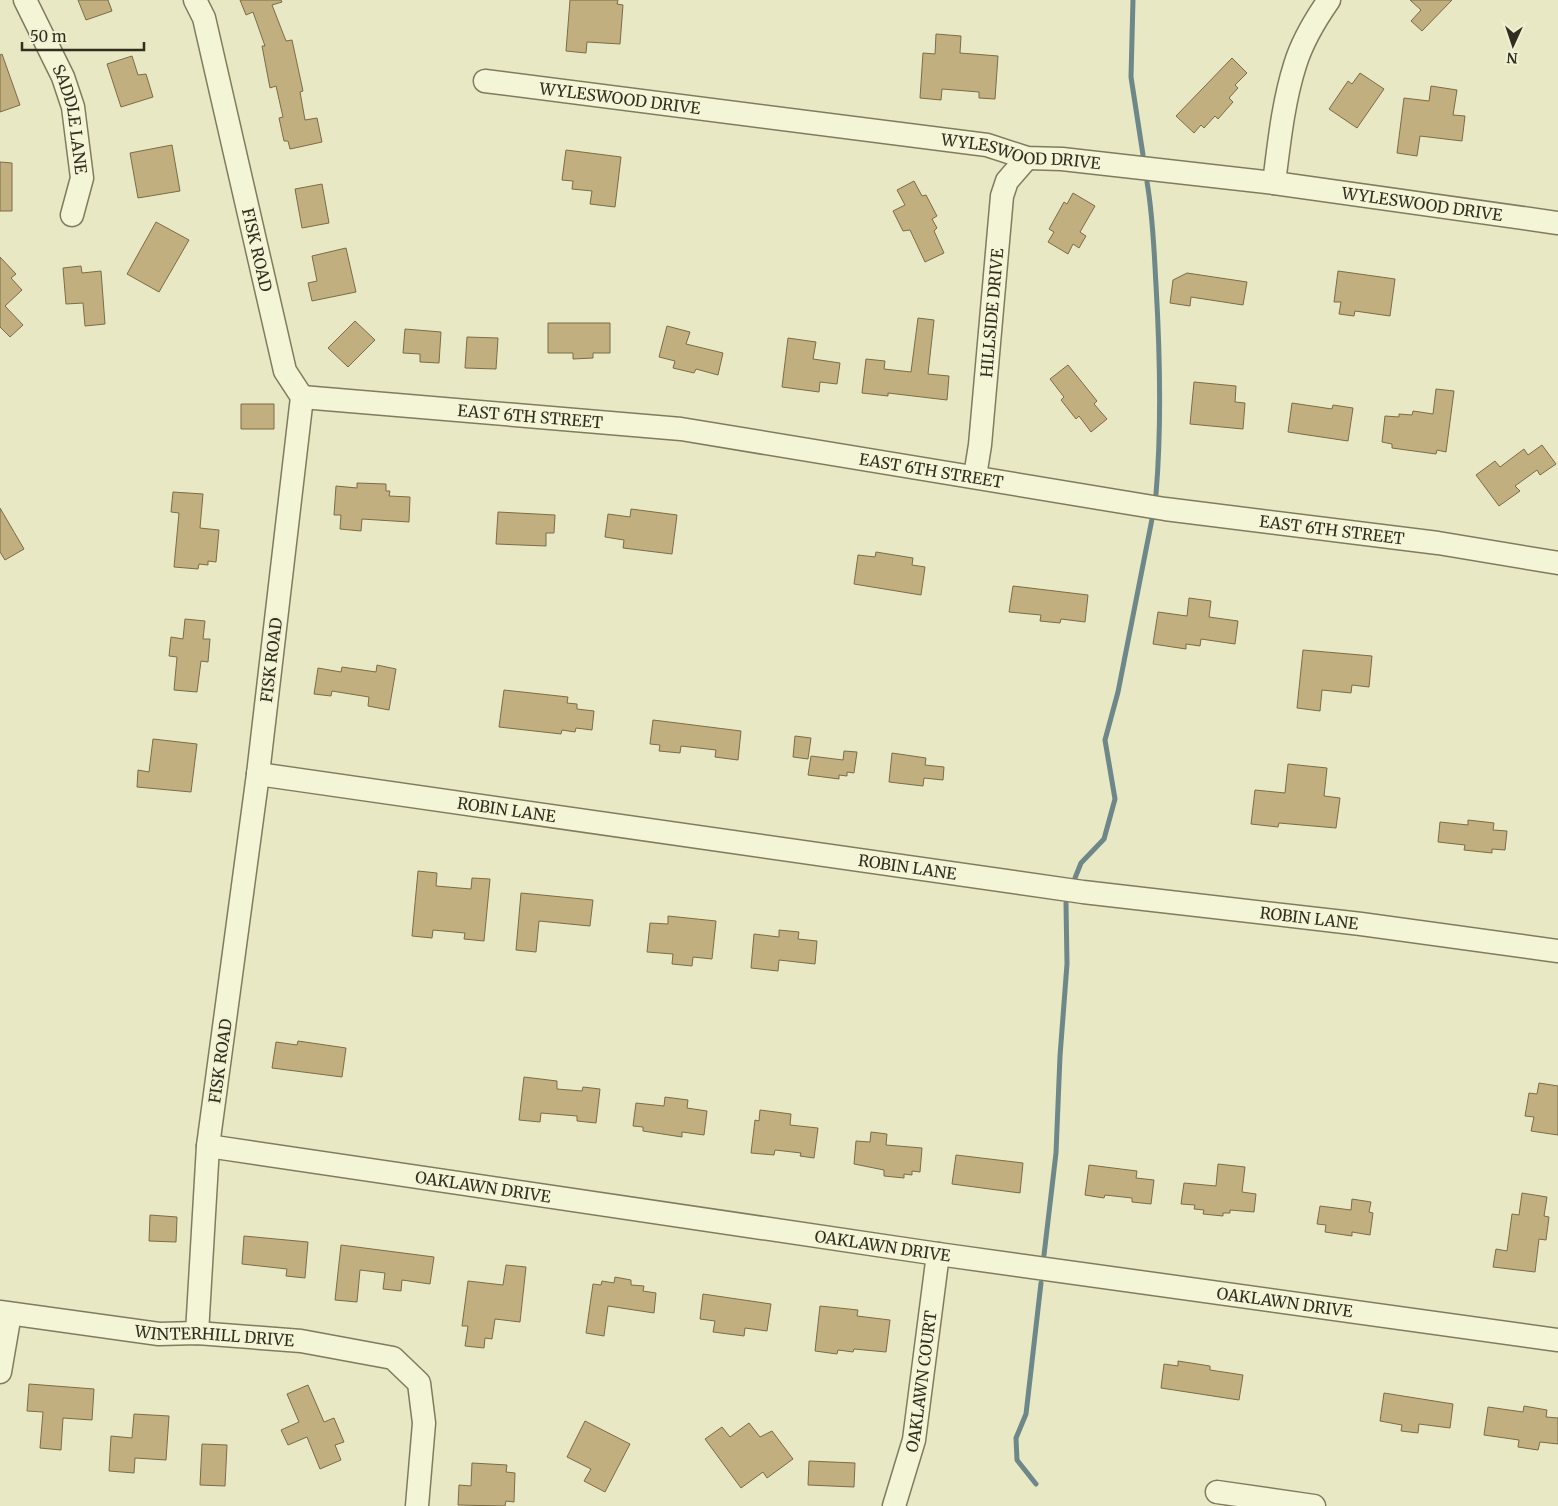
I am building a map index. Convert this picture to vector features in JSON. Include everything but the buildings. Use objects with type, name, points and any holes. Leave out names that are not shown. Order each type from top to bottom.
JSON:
[{"type":"street","name":"SADDLE LANE","points":[[25,0],[63,77],[73,107],[82,178],[72,215]]},
{"type":"street","name":"FISK ROAD","points":[[195,0],[204,18],[285,371],[302,397],[258,774],[208,1146],[197,1333]]},
{"type":"street","points":[[1274,183],[1282,124],[1295,64],[1311,28],[1328,0]]},
{"type":"street","name":"WYLESWOOD DRIVE","points":[[485,81],[987,145],[1027,158],[1062,159],[1274,183],[1558,223]]},
{"type":"street","name":"HILLSIDE DRIVE","points":[[975,476],[980,445],[1002,196],[1007,181],[1027,158]]},
{"type":"street","name":"EAST 6TH STREET","points":[[302,397],[681,429],[975,476],[1165,509],[1438,543],[1558,563]]},
{"type":"street","name":"ROBIN LANE","points":[[258,774],[1083,892],[1361,924],[1558,951]]},
{"type":"street","name":"OAKLAWN DRIVE","points":[[208,1146],[938,1254],[1558,1340]]},
{"type":"street","name":"OAKLAWN COURT","points":[[894,1506],[914,1440],[938,1254]]},
{"type":"street","points":[[0,1372],[5,1313]]},
{"type":"street","name":"WINTERHILL DRIVE","points":[[5,1313],[159,1334],[197,1333],[301,1341],[393,1358],[419,1383],[424,1423],[418,1506]]},
{"type":"street","points":[[1217,1492],[1261,1502],[1314,1506]]},
{"type":"waterway","points":[[1133,0],[1131,77],[1143,155]]},
{"type":"waterway","points":[[1147,182],[1153,233],[1159,363],[1160,415],[1156,494]]},
{"type":"waterway","points":[[1075,878],[1081,863],[1104,839],[1115,799],[1105,740],[1118,692],[1153,514]]},
{"type":"waterway","points":[[1044,1255],[1056,1153],[1060,1056],[1067,964],[1066,903]]},
{"type":"waterway","points":[[1036,1484],[1017,1460],[1016,1438],[1026,1414],[1041,1283]]}]
